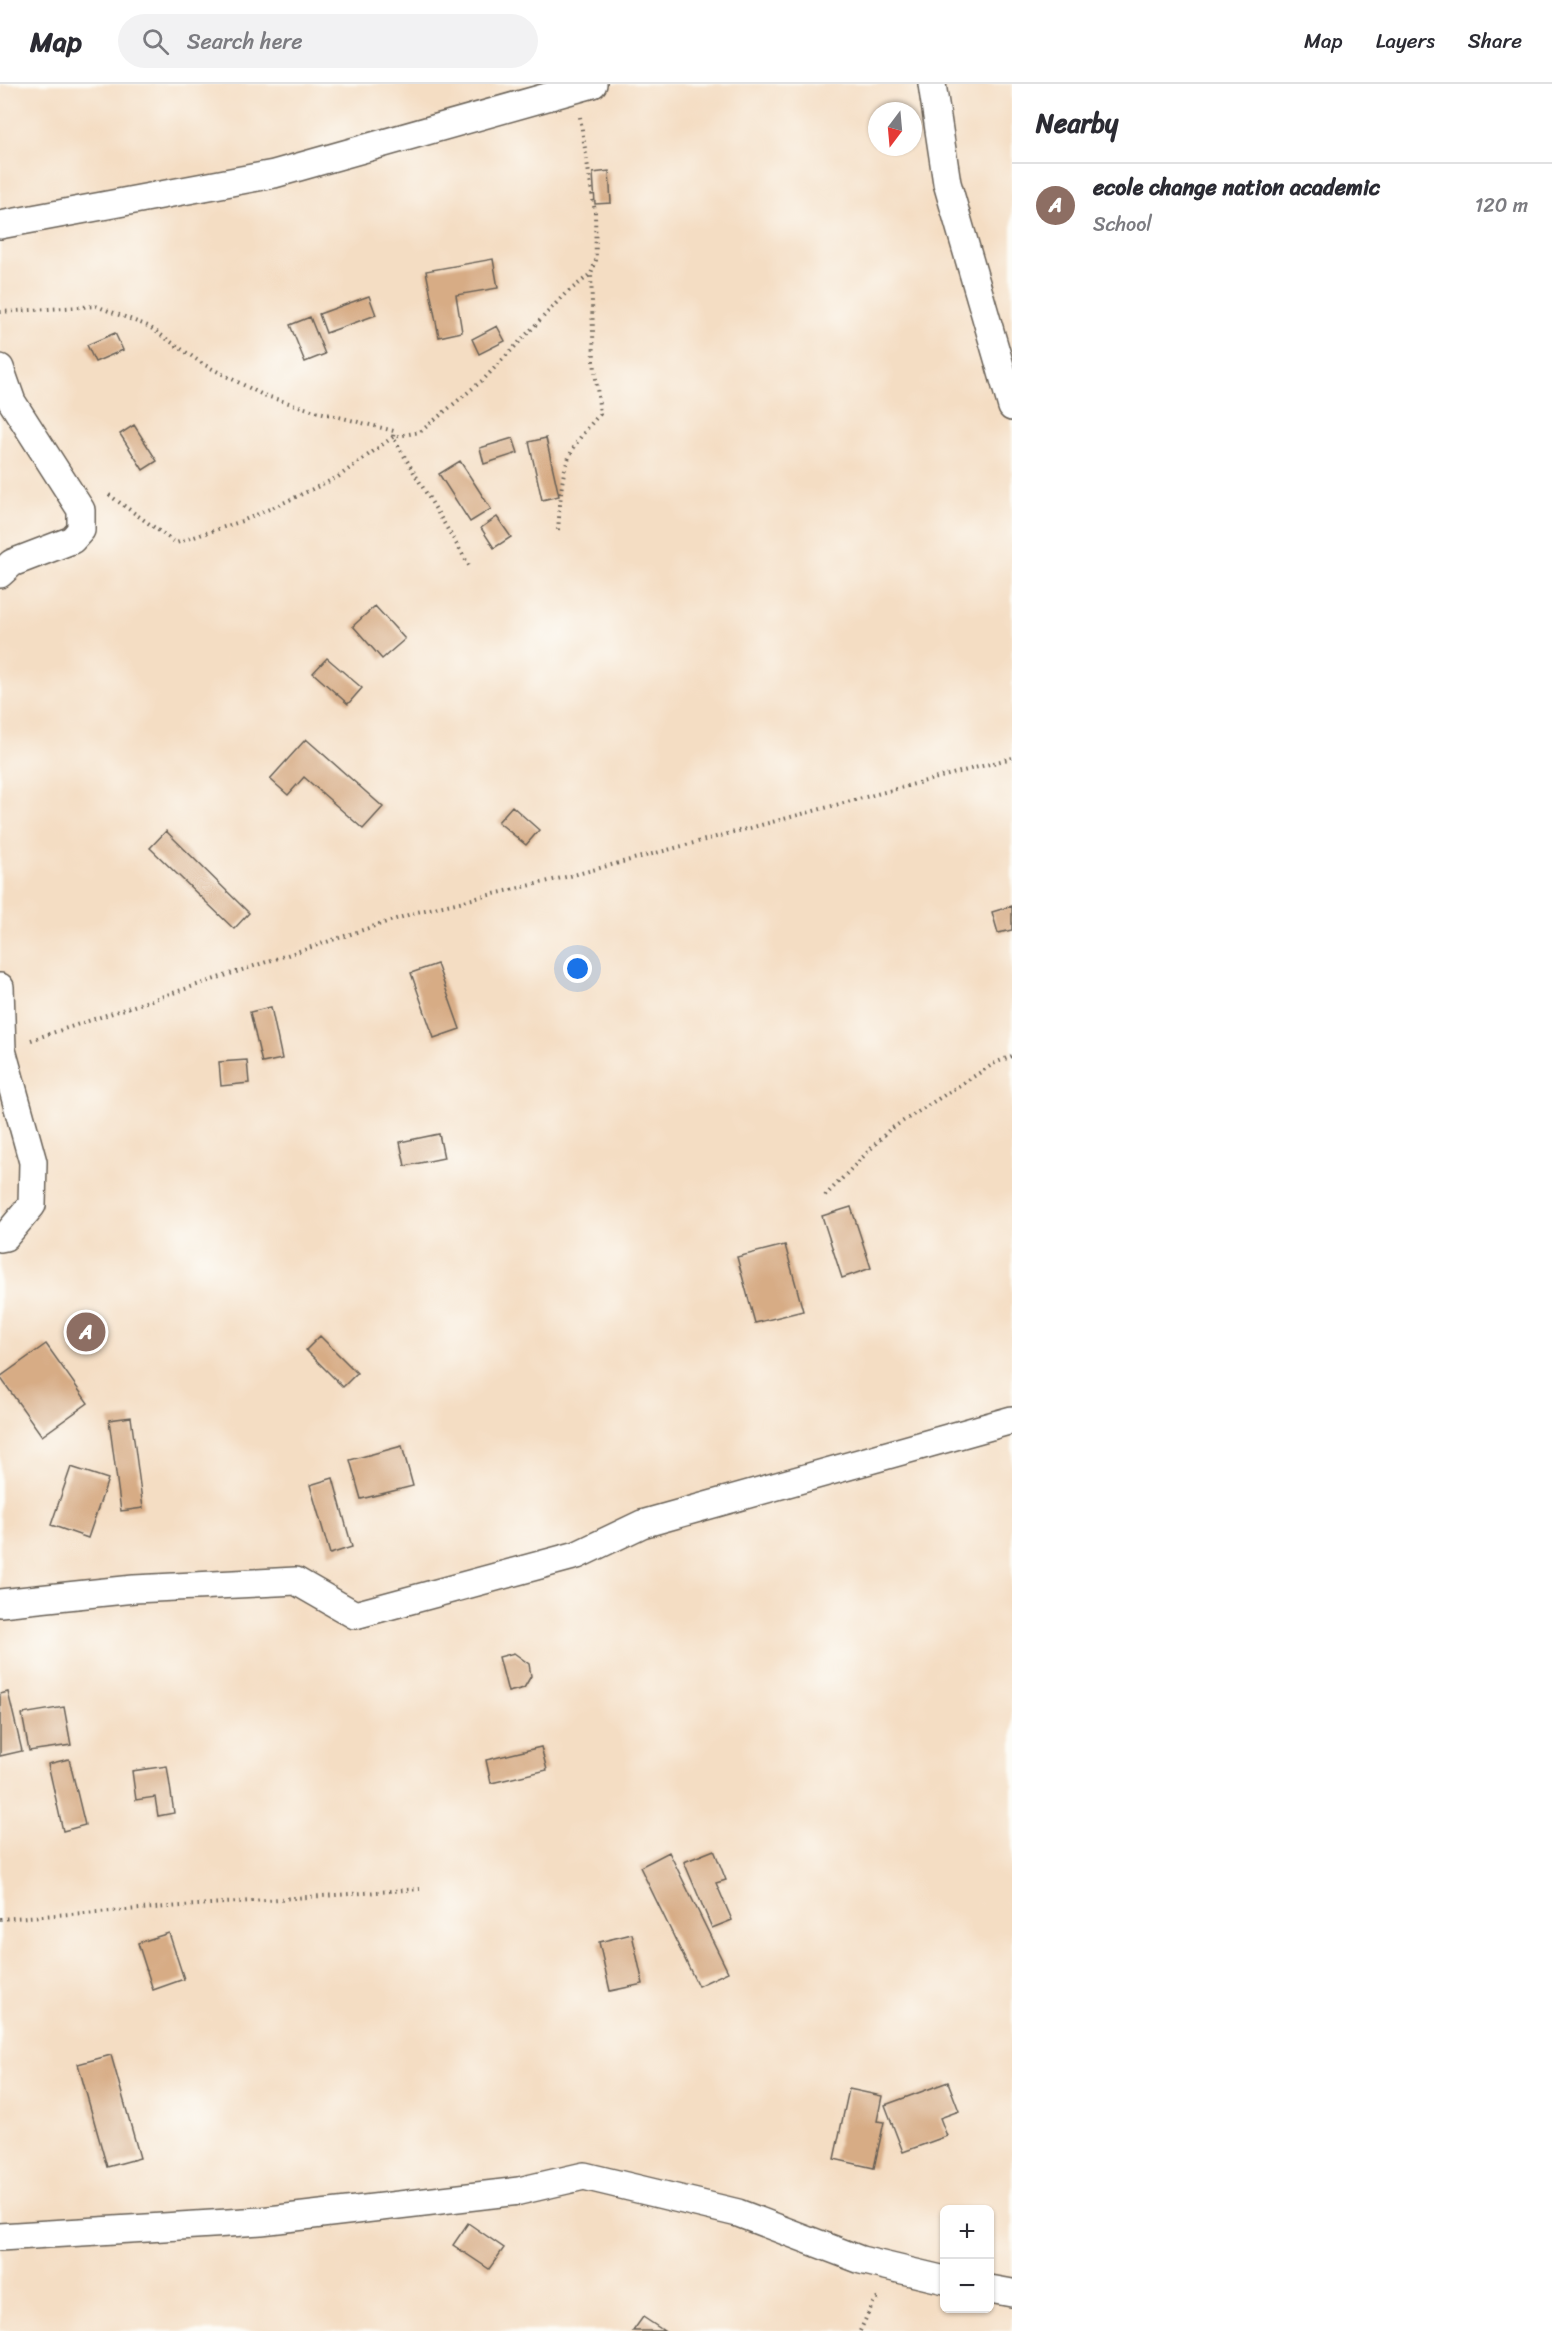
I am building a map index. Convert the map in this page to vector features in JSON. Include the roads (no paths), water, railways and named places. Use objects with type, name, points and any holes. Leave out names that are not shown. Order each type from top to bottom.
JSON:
[{"type":"street","points":[[932,84],[947,183],[1012,407]]},
{"type":"street","points":[[0,225],[274,174],[584,87]]},
{"type":"street","points":[[0,368],[12,402],[81,510],[81,530],[72,540],[12,563],[0,574]]},
{"type":"street","points":[[0,987],[2,1050],[33,1162],[32,1206],[5,1237],[0,1238]]},
{"type":"street","points":[[0,1603],[134,1589],[296,1581],[355,1615],[577,1555],[642,1524],[1012,1420]]},
{"type":"street","points":[[0,2237],[261,2221],[519,2191],[584,2176],[738,2213],[861,2260],[940,2279]]},
{"type":"street","points":[[994,2290],[1012,2293]]},
{"type":"place","name":"ecole change nation academic","points":[[86,1332]]}]
